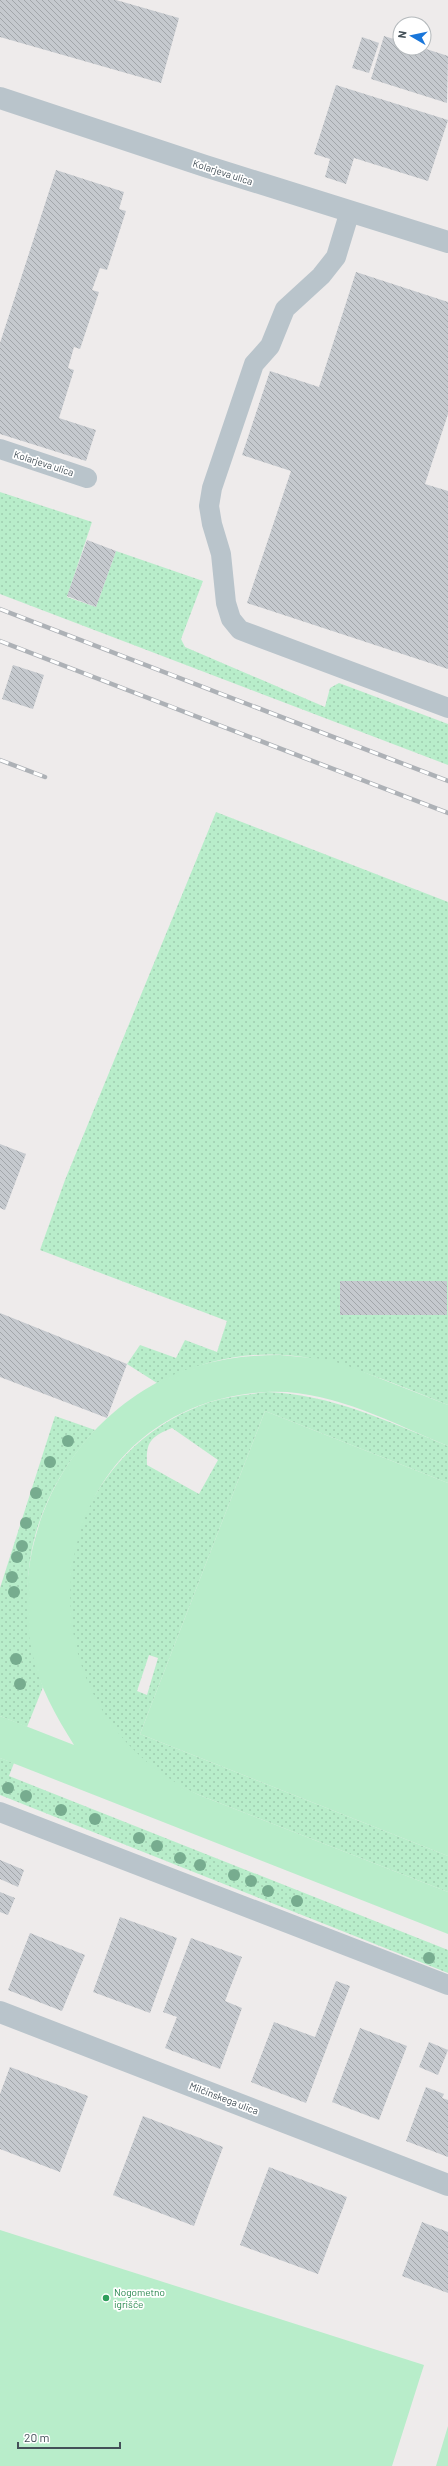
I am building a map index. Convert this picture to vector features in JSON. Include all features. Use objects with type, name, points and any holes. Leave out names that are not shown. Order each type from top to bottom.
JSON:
[{"type":"street","name":"Kolarjeva ulica","points":[[0,98],[350,212],[448,242]]},
{"type":"street","name":"Milčinskega ulica","points":[[0,2012],[448,2185]]},
{"type":"lane","points":[[350,212],[336,257],[321,276],[285,309],[270,346],[254,364],[212,488],[209,506],[212,524],[221,554],[226,603],[231,619],[240,630],[448,708]]},
{"type":"lane","name":"Kolarjeva ulica","points":[[0,449],[87,478]]},
{"type":"lane","points":[[0,1812],[448,1985]]},
{"type":"green space","points":[[0,492],[92,522],[67,597],[96,607],[116,551],[203,581],[181,639],[185,647],[325,707],[330,688],[339,683],[448,724],[448,765],[0,594]]},
{"type":"green space","points":[[216,812],[448,902],[448,1405],[409,1389],[339,1365],[305,1357],[271,1354],[235,1357],[198,1366],[157,1383],[127,1364],[140,1345],[176,1358],[185,1340],[217,1352],[227,1321],[40,1250],[65,1180]]},
{"type":"green space","points":[[280,1355],[323,1359],[343,1364],[448,1405],[448,1446],[360,1409],[337,1401],[290,1392],[266,1392],[190,1410],[132,1448],[93,1501],[73,1564],[73,1630],[94,1695],[135,1752],[199,1795],[448,1892],[448,1934],[0,1758],[0,1716],[74,1745],[55,1712],[39,1677],[32,1652],[27,1606],[30,1561],[41,1518],[60,1478],[86,1441],[117,1409],[155,1384],[207,1363],[238,1358]]},
{"type":"green space","points":[[267,1392],[291,1394],[337,1404],[382,1419],[448,1446],[448,1483],[265,1411],[140,1734],[448,1856],[448,1892],[199,1795],[174,1783],[140,1760],[120,1741],[111,1731],[84,1687],[69,1641],[66,1592],[74,1545],[92,1501],[120,1461],[157,1429],[210,1402]],"holes":[[[172,1428],[218,1460],[199,1494],[147,1465],[147,1451],[151,1441],[159,1434]],[[149,1655],[158,1658],[147,1695],[137,1691]]]},
{"type":"green space","points":[[265,1411],[448,1483],[448,1856],[140,1734]]},
{"type":"green space","points":[[55,1416],[95,1430],[76,1453],[60,1477],[47,1501],[31,1554],[28,1581],[28,1610],[35,1658],[43,1687],[27,1727],[0,1716],[0,1588]]},
{"type":"green space","points":[[0,1758],[14,1763],[9,1776],[448,1950],[448,1973],[0,1795]]},
{"type":"green space","name":"Nogometno igrišče","points":[[0,2230],[424,2365],[392,2466],[0,2466]]},
{"type":"green space","points":[[448,2426],[448,2466],[436,2466]]},
{"type":"building","points":[[0,0],[116,0],[179,18],[161,83],[0,37]]},
{"type":"building","points":[[384,36],[392,38],[392,56],[432,56],[432,51],[448,56],[447,103],[371,79]]},
{"type":"building","points":[[362,37],[379,43],[369,73],[352,68]]},
{"type":"building","points":[[336,85],[448,120],[428,181],[354,158],[346,184],[325,177],[330,159],[314,154]]},
{"type":"building","points":[[56,170],[124,192],[119,209],[126,211],[107,270],[100,268],[92,290],[99,292],[80,349],[74,347],[68,368],[74,370],[59,418],[96,430],[86,461],[0,434],[0,343]]},
{"type":"building","points":[[356,272],[448,302],[448,414],[425,484],[448,491],[448,669],[247,603],[291,471],[242,455],[270,371],[319,387]]},
{"type":"building","points":[[87,540],[116,551],[96,607],[67,596]]},
{"type":"building","points":[[13,665],[44,675],[33,709],[2,699]]},
{"type":"building","points":[[0,1144],[26,1154],[5,1210],[0,1208]]},
{"type":"building","points":[[340,1281],[447,1281],[447,1315],[340,1315]]},
{"type":"building","points":[[0,1313],[127,1364],[107,1418],[0,1377]]},
{"type":"building","points":[[0,1860],[24,1870],[18,1887],[0,1879]]},
{"type":"building","points":[[0,1892],[15,1898],[8,1915],[0,1912]]},
{"type":"building","points":[[120,1917],[177,1938],[150,2013],[93,1992]]},
{"type":"building","points":[[30,1933],[85,1955],[62,2011],[8,1990]]},
{"type":"building","points":[[191,1938],[242,1957],[225,2001],[242,2008],[220,2069],[165,2048],[177,2017],[163,2012]]},
{"type":"building","points":[[336,1981],[350,1986],[306,2103],[251,2082],[274,2022],[315,2037]]},
{"type":"building","points":[[360,2028],[407,2046],[379,2120],[332,2102]]},
{"type":"building","points":[[429,2042],[448,2050],[438,2075],[419,2067]]},
{"type":"building","points":[[10,2067],[88,2096],[60,2172],[0,2149],[0,2094]]},
{"type":"building","points":[[426,2087],[444,2094],[442,2098],[448,2100],[448,2157],[406,2141]]},
{"type":"building","points":[[143,2116],[223,2147],[194,2226],[113,2195]]},
{"type":"building","points":[[269,2167],[347,2197],[318,2274],[240,2245]]},
{"type":"building","points":[[422,2222],[448,2232],[448,2293],[402,2276]]},
{"type":"railway","points":[[0,609],[448,781]]},
{"type":"railway","points":[[0,641],[448,813]]},
{"type":"railway","points":[[0,760],[45,777]]},
{"type":"place","name":"Nogometno igrišče","points":[[106,2298]]}]
